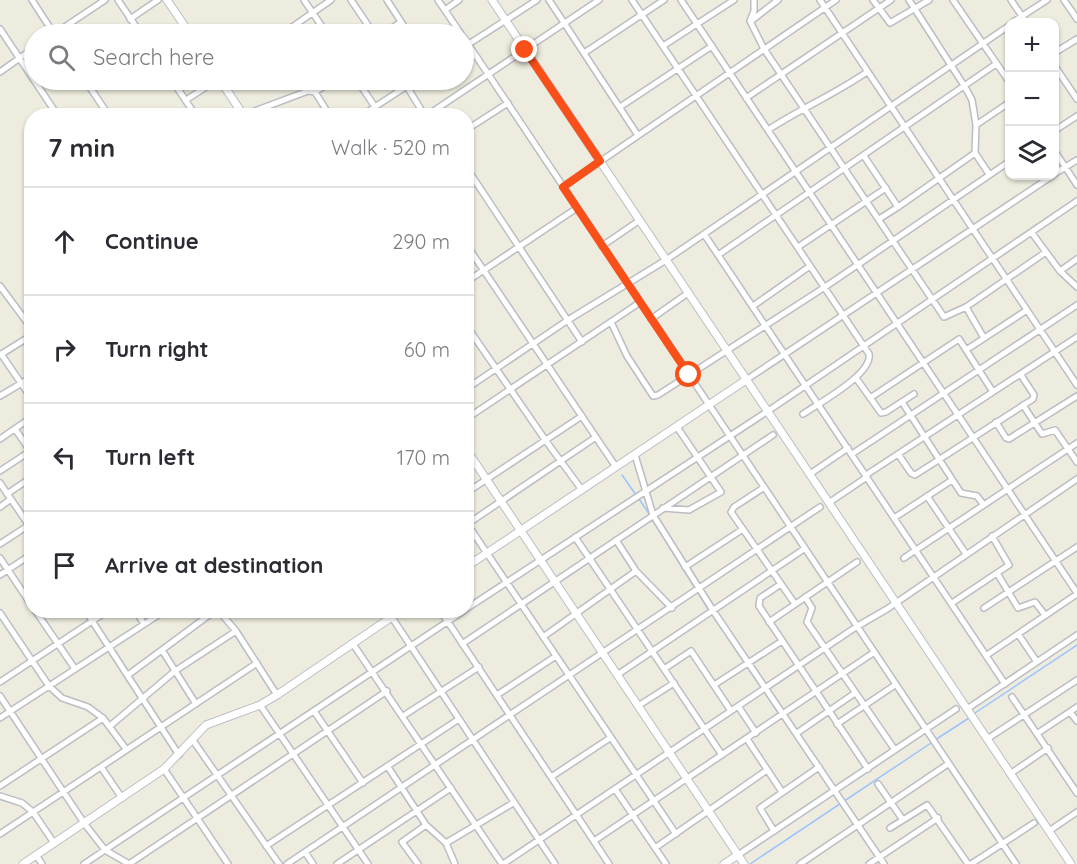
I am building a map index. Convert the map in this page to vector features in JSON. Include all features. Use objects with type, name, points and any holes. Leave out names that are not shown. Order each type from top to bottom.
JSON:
[{"type":"main road","points":[[492,0],[1071,864]]},
{"type":"main road","points":[[170,1],[183,24]]},
{"type":"main road","points":[[225,90],[238,108]]},
{"type":"main road","points":[[474,562],[746,380]]},
{"type":"main road","points":[[474,461],[744,864]]},
{"type":"main road","points":[[23,864],[164,769],[206,725],[260,705],[391,618]]},
{"type":"main road","points":[[724,864],[738,855]]},
{"type":"street","points":[[32,0],[48,24]]},
{"type":"street","points":[[118,0],[134,24]]},
{"type":"street","points":[[130,19],[158,0]]},
{"type":"street","points":[[304,0],[320,24]]},
{"type":"street","points":[[297,24],[331,0]]},
{"type":"street","points":[[351,0],[367,24]]},
{"type":"street","points":[[387,0],[401,22],[398,24]]},
{"type":"street","points":[[438,0],[454,24]]},
{"type":"street","points":[[445,10],[459,0]]},
{"type":"street","points":[[474,41],[537,0]]},
{"type":"street","points":[[549,0],[637,134]]},
{"type":"street","points":[[474,83],[599,0]]},
{"type":"street","points":[[632,0],[825,287],[863,345],[870,360],[856,378],[803,414]]},
{"type":"street","points":[[584,53],[664,0]]},
{"type":"street","points":[[681,0],[1077,594],[987,655]]},
{"type":"street","points":[[663,46],[734,0]]},
{"type":"street","points":[[754,0],[754,11],[750,21],[764,49],[945,318],[966,307],[1046,252]]},
{"type":"street","points":[[750,21],[778,0]]},
{"type":"street","points":[[820,0],[1077,385]]},
{"type":"street","points":[[563,187],[637,134],[836,0]]},
{"type":"street","points":[[873,0],[890,23],[929,0]]},
{"type":"street","points":[[746,98],[891,0]]},
{"type":"street","points":[[909,0],[972,100],[976,125],[975,153],[989,174]]},
{"type":"street","points":[[962,0],[954,2],[1005,75]]},
{"type":"street","points":[[1011,0],[1022,16]]},
{"type":"street","points":[[1019,18],[1047,0]]},
{"type":"street","points":[[1064,0],[1075,11],[1077,19]]},
{"type":"street","points":[[68,24],[101,1]]},
{"type":"street","points":[[0,28],[24,64]]},
{"type":"street","points":[[474,384],[666,260],[1005,28]]},
{"type":"street","points":[[1059,50],[1077,39]]},
{"type":"street","points":[[620,107],[712,46]]},
{"type":"street","points":[[0,72],[24,55]]},
{"type":"street","points":[[474,56],[508,103],[639,303],[710,404],[763,488],[1016,864]]},
{"type":"street","points":[[718,255],[996,64]]},
{"type":"street","points":[[768,130],[803,107],[840,91],[867,72]]},
{"type":"street","points":[[1059,72],[1077,99]]},
{"type":"street","points":[[41,90],[53,108]]},
{"type":"street","points":[[92,90],[104,108]]},
{"type":"street","points":[[179,90],[191,108]]},
{"type":"street","points":[[186,100],[202,90]]},
{"type":"street","points":[[264,108],[308,91],[318,90]]},
{"type":"street","points":[[364,90],[375,106]]},
{"type":"street","points":[[372,108],[401,90]]},
{"type":"street","points":[[410,90],[421,108]]},
{"type":"street","points":[[438,108],[464,90]]},
{"type":"street","points":[[315,92],[325,108]]},
{"type":"street","points":[[474,125],[508,103]]},
{"type":"street","points":[[976,125],[1005,105]]},
{"type":"street","points":[[1059,128],[1077,116]]},
{"type":"street","points":[[879,219],[975,153]]},
{"type":"street","points":[[864,156],[898,207]]},
{"type":"street","points":[[1059,157],[1077,185]]},
{"type":"street","points":[[1059,171],[1077,160]]},
{"type":"street","points":[[611,322],[627,356],[653,396],[658,395],[825,287],[1005,164]]},
{"type":"street","points":[[474,179],[582,342]]},
{"type":"street","points":[[746,380],[1045,180]]},
{"type":"street","points":[[798,248],[886,188]]},
{"type":"street","points":[[474,605],[768,411],[1077,201]]},
{"type":"street","points":[[474,277],[577,208]]},
{"type":"street","points":[[602,246],[640,220]]},
{"type":"street","points":[[1032,232],[1060,271],[1077,287]]},
{"type":"street","points":[[704,234],[1005,684]]},
{"type":"street","points":[[474,256],[616,467]]},
{"type":"street","points":[[1060,271],[1077,259]]},
{"type":"street","points":[[753,306],[810,266]]},
{"type":"street","points":[[0,286],[24,319]]},
{"type":"street","points":[[651,319],[688,293]]},
{"type":"street","points":[[474,414],[639,303]]},
{"type":"street","points":[[810,474],[910,415],[1077,305]]},
{"type":"street","points":[[966,307],[984,338]]},
{"type":"street","points":[[966,350],[1027,310]]},
{"type":"street","points":[[474,337],[582,490]]},
{"type":"street","points":[[830,502],[924,436],[1077,337]]},
{"type":"street","points":[[24,339],[1,355],[24,388]]},
{"type":"street","points":[[870,398],[957,340],[960,340],[993,392]]},
{"type":"street","points":[[898,454],[911,473],[915,475],[1034,397],[1021,375]]},
{"type":"street","points":[[856,378],[878,410],[883,413],[914,394]]},
{"type":"street","points":[[0,396],[24,382]]},
{"type":"street","points":[[996,422],[1008,440],[1077,396]]},
{"type":"street","points":[[902,402],[963,495],[977,496],[983,504]]},
{"type":"street","points":[[1023,405],[1042,435],[1055,429],[1077,462]]},
{"type":"street","points":[[474,488],[582,416]]},
{"type":"street","points":[[0,439],[24,423]]},
{"type":"street","points":[[663,508],[689,510],[719,494],[719,489],[677,427]]},
{"type":"street","points":[[15,429],[24,442]]},
{"type":"street","points":[[462,644],[773,435]]},
{"type":"street","points":[[474,520],[596,437]]},
{"type":"street","points":[[904,558],[1077,443]]},
{"type":"street","points":[[634,455],[653,515],[684,567],[884,864]]},
{"type":"street","points":[[0,471],[24,456]]},
{"type":"street","points":[[353,644],[503,864],[765,687],[897,603],[933,576],[1077,479]]},
{"type":"street","points":[[894,518],[952,480]]},
{"type":"street","points":[[7,494],[24,482]]},
{"type":"street","points":[[0,483],[24,518]]},
{"type":"street","points":[[763,488],[731,509],[795,604]]},
{"type":"street","points":[[927,496],[966,554]]},
{"type":"street","points":[[0,507],[11,500]]},
{"type":"street","points":[[287,864],[568,675],[700,590],[820,507]]},
{"type":"street","points":[[684,567],[743,529]]},
{"type":"street","points":[[0,544],[24,530]]},
{"type":"street","points":[[474,535],[676,834]]},
{"type":"street","points":[[952,603],[1010,563],[992,536]]},
{"type":"street","points":[[575,537],[722,755]]},
{"type":"street","points":[[616,540],[636,571],[672,608]]},
{"type":"street","points":[[984,608],[1077,547]]},
{"type":"street","points":[[618,675],[804,549]]},
{"type":"street","points":[[0,558],[24,594]]},
{"type":"street","points":[[0,575],[24,559]]},
{"type":"street","points":[[769,622],[857,562]]},
{"type":"street","points":[[543,637],[636,571]]},
{"type":"street","points":[[996,573],[1018,608],[1035,602],[1045,615]]},
{"type":"street","points":[[782,584],[758,602],[769,622],[868,769]]},
{"type":"street","points":[[805,597],[812,608],[807,622],[895,750]]},
{"type":"street","points":[[0,613],[49,686],[62,698],[88,707],[103,718],[126,749]]},
{"type":"street","points":[[40,618],[75,669]]},
{"type":"street","points":[[90,618],[162,725],[179,755]]},
{"type":"street","points":[[0,682],[96,618]]},
{"type":"street","points":[[140,618],[144,624]]},
{"type":"street","points":[[0,718],[153,618]]},
{"type":"street","points":[[128,675],[206,618]]},
{"type":"street","points":[[224,618],[236,631],[277,695]]},
{"type":"street","points":[[391,618],[555,864]]},
{"type":"street","points":[[445,618],[609,864]]},
{"type":"street","points":[[84,864],[92,862],[105,850],[454,618]]},
{"type":"street","points":[[110,726],[175,671],[236,631]]},
{"type":"street","points":[[1018,634],[1037,662]]},
{"type":"street","points":[[968,711],[1077,635]]},
{"type":"street","points":[[714,685],[782,641]]},
{"type":"street","points":[[162,650],[196,704]]},
{"type":"street","points":[[664,669],[692,651],[731,711]]},
{"type":"street","points":[[594,841],[873,653]]},
{"type":"street","points":[[497,695],[556,656]]},
{"type":"street","points":[[0,834],[256,663]]},
{"type":"street","points":[[403,716],[478,667]]},
{"type":"street","points":[[987,739],[1077,680]]},
{"type":"street","points":[[638,706],[674,683]]},
{"type":"street","points":[[837,724],[895,685]]},
{"type":"street","points":[[0,696],[84,823],[105,850],[129,864],[387,691]]},
{"type":"street","points":[[797,734],[855,693]]},
{"type":"street","points":[[1012,697],[1077,793]]},
{"type":"street","points":[[260,705],[295,753],[368,864]]},
{"type":"street","points":[[738,706],[756,733]]},
{"type":"street","points":[[1038,733],[1077,707]]},
{"type":"street","points":[[738,855],[956,709]]},
{"type":"street","points":[[314,711],[363,783]]},
{"type":"street","points":[[1070,712],[1077,722]]},
{"type":"street","points":[[0,786],[103,718]]},
{"type":"street","points":[[267,846],[459,719]]},
{"type":"street","points":[[551,777],[610,738]]},
{"type":"street","points":[[192,739],[219,774],[279,864]]},
{"type":"street","points":[[747,739],[782,792]]},
{"type":"street","points":[[1010,774],[1048,748]]},
{"type":"street","points":[[800,864],[948,764]]},
{"type":"street","points":[[101,767],[122,798]]},
{"type":"street","points":[[388,767],[426,825],[446,843],[453,862],[446,864]]},
{"type":"street","points":[[774,831],[760,808],[819,767]]},
{"type":"street","points":[[164,769],[228,864]]},
{"type":"street","points":[[655,848],[767,770]]},
{"type":"street","points":[[878,784],[903,820]]},
{"type":"street","points":[[337,864],[451,788]]},
{"type":"street","points":[[615,789],[666,864]]},
{"type":"street","points":[[0,796],[22,803],[33,812],[54,843]]},
{"type":"street","points":[[446,843],[513,803]]},
{"type":"street","points":[[890,828],[927,805],[970,864],[1034,823]]},
{"type":"street","points":[[1049,831],[1077,812]]},
{"type":"street","points":[[869,864],[938,818]]},
{"type":"street","points":[[418,864],[402,842],[426,825]]},
{"type":"street","points":[[305,852],[313,864]]},
{"type":"street","points":[[36,855],[42,864]]},
{"type":"street","points":[[811,856],[816,864]]},
{"type":"waterway","points":[[622,475],[636,495]]},
{"type":"waterway","points":[[639,499],[650,515]]},
{"type":"waterway","points":[[657,527],[708,609]]},
{"type":"waterway","points":[[711,613],[779,714]]},
{"type":"waterway","points":[[975,713],[1077,645]]},
{"type":"waterway","points":[[935,740],[969,718]]},
{"type":"waterway","points":[[750,864],[931,743]]},
{"type":"route","points":[[525,50],[600,161],[563,187],[689,375]]}]
